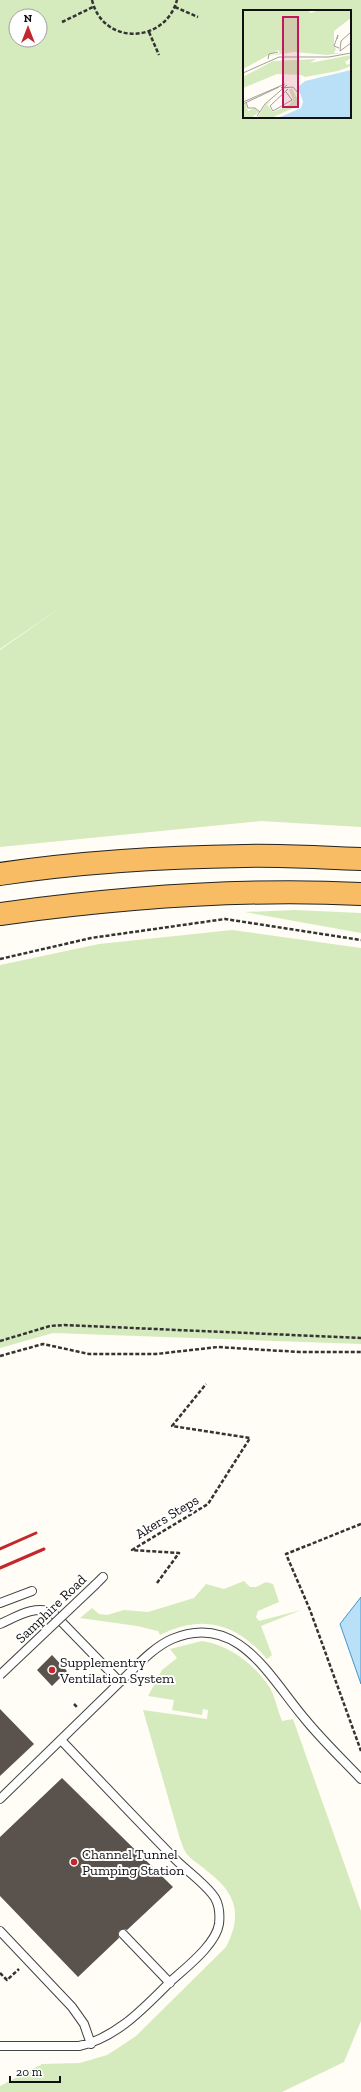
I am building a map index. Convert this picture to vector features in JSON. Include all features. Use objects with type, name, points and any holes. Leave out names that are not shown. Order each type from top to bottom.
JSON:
[{"type":"highway","points":[[0,874],[49,866],[149,858],[247,856],[361,859]]},
{"type":"highway","points":[[0,914],[133,899],[250,894],[361,894]]},
{"type":"lane","name":"Samphire Road","points":[[0,1675],[103,1577]]},
{"type":"lane","points":[[0,1603],[32,1591]]},
{"type":"lane","points":[[0,1624],[39,1608],[47,1610],[53,1613],[120,1682]]},
{"type":"lane","points":[[0,1798],[120,1682],[159,1647],[171,1640],[199,1633],[225,1637],[250,1652],[265,1667],[305,1719],[361,1779]]},
{"type":"lane","points":[[0,2046],[79,2046],[91,2044],[129,2022],[170,1983],[213,1938],[219,1918],[216,1899],[60,1740]]},
{"type":"lane","points":[[0,1930],[72,2007],[84,2024],[91,2044]]},
{"type":"lane","points":[[123,1934],[170,1983]]},
{"type":"path","points":[[92,0],[93,7],[100,18],[110,27],[123,33],[136,34],[149,32],[165,22],[175,7],[177,0]]},
{"type":"path","points":[[62,22],[93,7]]},
{"type":"path","points":[[175,7],[198,17]]},
{"type":"path","points":[[149,32],[159,55]]},
{"type":"path","points":[[0,959],[91,938],[225,919],[361,940]]},
{"type":"path","points":[[0,1341],[50,1326],[64,1325],[361,1338]]},
{"type":"path","points":[[0,1356],[43,1344],[89,1354],[156,1354],[218,1347],[299,1352],[361,1352]]},
{"type":"path","name":"Akers Steps","points":[[157,1583],[179,1553],[132,1550],[208,1504],[250,1438],[172,1426],[206,1384]]},
{"type":"path","points":[[361,1524],[286,1554],[310,1610],[361,1751]]},
{"type":"path","points":[[0,1973],[7,1980],[28,1960]]},
{"type":"green space","points":[[0,0],[361,0],[361,827],[261,821],[0,847],[0,650],[67,603],[0,649]]},
{"type":"green space","points":[[294,910],[361,913],[361,933],[245,912]]},
{"type":"green space","points":[[232,930],[361,948],[361,1344],[53,1333],[0,1348],[0,965],[99,944]]},
{"type":"green space","points":[[244,1581],[250,1587],[256,1587],[266,1582],[273,1584],[279,1602],[258,1611],[256,1617],[259,1621],[301,1610],[261,1626],[272,1655],[267,1659],[244,1637],[231,1630],[218,1626],[205,1624],[191,1625],[176,1628],[160,1635],[158,1631],[137,1626],[80,1618],[92,1608],[99,1614],[107,1615],[124,1610],[148,1612],[194,1598],[206,1584],[224,1589]]},
{"type":"green space","points":[[202,1641],[222,1647],[241,1657],[257,1672],[270,1688],[282,1721],[293,1719],[361,1911],[361,2021],[344,2062],[282,2092],[0,2092],[0,2086],[42,2064],[80,2063],[107,2055],[118,2048],[136,2036],[226,1947],[234,1924],[234,1905],[225,1888],[217,1879],[191,1858],[184,1850],[143,1710],[207,1719],[208,1710],[203,1709],[202,1715],[172,1710],[174,1700],[148,1696],[162,1670],[177,1658],[170,1649]]},
{"type":"water","points":[[361,1597],[361,1684],[340,1624]]},
{"type":"building","name":"Supplementry Ventilation System","points":[[52,1655],[67,1671],[52,1686],[37,1670]]},
{"type":"building","points":[[0,1709],[34,1744],[0,1776]]},
{"type":"building","name":"Channel Tunnel Pumping Station","points":[[62,1778],[173,1887],[127,1930],[120,1930],[118,1933],[119,1938],[78,1977],[0,1896],[0,1837]]},
{"type":"railway","points":[[0,1549],[36,1533]]},
{"type":"railway","points":[[0,1568],[44,1549]]},
{"type":"place","name":"Supplementry Ventilation System","points":[[52,1670]]},
{"type":"place","name":"Channel Tunnel Pumping Station","points":[[74,1862]]}]
